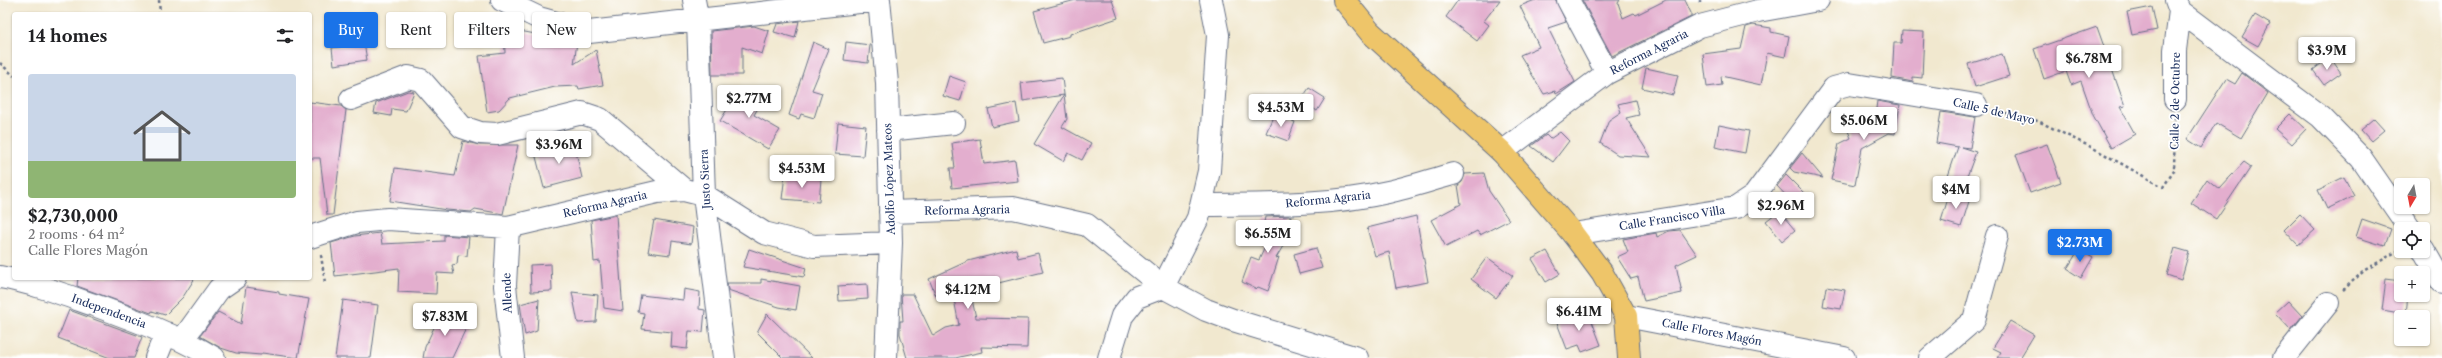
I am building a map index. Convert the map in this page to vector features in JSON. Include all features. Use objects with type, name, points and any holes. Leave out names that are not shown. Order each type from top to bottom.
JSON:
[{"type":"highway","points":[[1344,0],[1370,32],[1502,152],[1573,234],[1602,273],[1626,316],[1629,358]]},
{"type":"street","points":[[502,0],[540,18],[589,32],[696,10],[878,0]]},
{"type":"street","name":"Adolfo López Mateos","points":[[878,0],[887,83],[891,243],[886,358]]},
{"type":"street","points":[[1109,358],[1122,316],[1137,297],[1163,287],[1198,218],[1210,171],[1218,35],[1211,0]]},
{"type":"street","points":[[1568,0],[1606,73]]},
{"type":"street","name":"Reforma Agraria","points":[[1502,152],[1606,73],[1700,26],[1758,11],[1818,0]]},
{"type":"street","points":[[2178,6],[2321,117],[2361,158],[2405,222]]},
{"type":"street","name":"Calle 2 de Octubre","points":[[2175,99],[2175,50],[2178,6]]},
{"type":"street","name":"Justo Sierra","points":[[696,10],[694,193],[724,358]]},
{"type":"street","points":[[351,100],[408,77],[422,80],[462,127],[480,133],[497,134],[582,113],[600,119],[694,193],[764,233],[814,246],[891,243]]},
{"type":"street","name":"Calle 5 de Mayo","points":[[1834,88],[1849,84],[1976,105]]},
{"type":"street","name":"Calle Francisco Villa","points":[[1573,234],[1736,208],[1754,196],[1834,88]]},
{"type":"street","points":[[888,130],[954,123]]},
{"type":"street","name":"Reforma Agraria","points":[[1201,205],[1290,203],[1354,198],[1387,192],[1453,174]]},
{"type":"street","name":"Reforma Agraria","points":[[314,236],[357,222],[388,219],[508,227],[657,192],[694,193]]},
{"type":"street","name":"Reforma Agraria","points":[[890,212],[1013,208],[1087,225],[1163,287],[1206,310],[1233,320],[1357,358]]},
{"type":"street","name":"Allende","points":[[508,227],[505,286],[513,358]]},
{"type":"street","points":[[1930,358],[1974,320],[1997,236]]},
{"type":"street","points":[[2428,258],[2442,282]]},
{"type":"street","name":"Independencia","points":[[0,277],[12,279]]},
{"type":"street","name":"Independencia","points":[[17,280],[28,282],[175,336],[214,358]]},
{"type":"street","points":[[156,358],[224,282]]},
{"type":"street","points":[[2284,358],[2328,303]]},
{"type":"street","name":"Calle Flores Magón","points":[[1626,316],[1844,358]]},
{"type":"path","points":[[159,0],[160,12]]},
{"type":"path","points":[[0,63],[12,74]]},
{"type":"path","name":"Calle 2 de Octubre","points":[[2163,187],[2174,171],[2175,99]]},
{"type":"path","name":"Calle 5 de Mayo","points":[[1976,105],[2038,121],[2095,149],[2163,187]]},
{"type":"path","points":[[314,236],[325,282]]},
{"type":"path","points":[[2328,303],[2365,270],[2394,253]]},
{"type":"building","points":[[1076,0],[1112,0],[1118,18],[1070,34],[1070,36],[1043,43],[1034,11]]},
{"type":"building","points":[[1458,0],[1500,0],[1484,21],[1489,25],[1477,41],[1446,17]]},
{"type":"building","points":[[1535,0],[1556,0],[1566,22],[1548,28],[1575,82],[1556,94],[1555,91],[1544,94],[1520,55],[1539,47],[1520,6]]},
{"type":"building","points":[[1582,0],[1620,0],[1618,3],[1623,18],[1634,13],[1636,15],[1666,0],[1685,0],[1691,13],[1691,17],[1612,56]]},
{"type":"building","points":[[2152,7],[2157,30],[2132,35],[2127,12]]},
{"type":"building","points":[[2255,15],[2270,24],[2258,46],[2242,37]]},
{"type":"building","points":[[799,21],[795,38],[774,32],[777,24]]},
{"type":"building","points":[[1753,25],[1771,28],[1771,32],[1789,36],[1785,57],[1767,53],[1761,85],[1721,76],[1722,85],[1707,87],[1703,54],[1741,49],[1746,27]]},
{"type":"building","points":[[754,26],[769,31],[762,54],[742,47],[742,75],[712,75],[711,31]]},
{"type":"building","points":[[2097,27],[2125,106],[2120,107],[2135,134],[2111,148],[2093,115],[2081,81],[2071,85],[2066,71],[2044,79],[2034,49]]},
{"type":"building","points":[[1902,31],[1924,32],[1922,78],[1913,77],[1913,82],[1892,78],[1894,43],[1901,43]]},
{"type":"building","points":[[524,32],[532,33],[532,48],[576,48],[574,64],[596,50],[603,85],[579,89],[578,86],[555,87],[510,98],[499,110],[487,112],[479,56],[505,53],[505,48],[524,48]]},
{"type":"building","points":[[813,42],[829,49],[812,90],[822,93],[814,118],[801,114],[799,119],[789,115]]},
{"type":"building","points":[[846,42],[870,45],[868,63],[844,60]]},
{"type":"building","points":[[332,48],[365,48],[367,60],[334,65]]},
{"type":"building","points":[[2002,54],[2009,76],[1975,87],[1968,64]]},
{"type":"building","points":[[2330,57],[2341,73],[2324,85],[2313,70]]},
{"type":"building","points":[[1646,68],[1678,75],[1673,95],[1642,88]]},
{"type":"building","points":[[2242,73],[2268,93],[2241,138],[2216,123],[2201,148],[2187,139],[2226,79],[2235,84]]},
{"type":"building","points":[[949,76],[966,82],[960,101],[943,96]]},
{"type":"building","points":[[1062,78],[1067,119],[1062,127],[1091,143],[1082,160],[1068,153],[1063,161],[1034,144],[1064,95],[1023,101],[1021,83]]},
{"type":"building","points":[[740,88],[762,101],[754,115],[780,130],[768,149],[720,121]]},
{"type":"building","points":[[1309,88],[1325,98],[1317,111],[1301,100]]},
{"type":"building","points":[[408,91],[414,92],[406,111],[392,109],[391,116],[374,113],[376,103]]},
{"type":"building","points":[[1635,100],[1639,115],[1626,118],[1651,157],[1618,155],[1600,143],[1609,120],[1621,112],[1618,104]]},
{"type":"building","points":[[1877,101],[1900,105],[1895,134],[1889,133],[1862,148],[1855,185],[1831,180],[1839,144],[1851,138],[1848,131],[1875,116]]},
{"type":"building","points":[[312,102],[341,106],[346,110],[333,215],[327,215],[320,158],[312,158]]},
{"type":"building","points":[[1016,103],[1019,121],[992,127],[988,109]]},
{"type":"building","points":[[1941,112],[1975,117],[1970,148],[1961,147],[1976,152],[1965,182],[1948,176],[1958,147],[1936,143]]},
{"type":"building","points":[[1274,114],[1295,122],[1288,141],[1266,133]]},
{"type":"building","points":[[2290,114],[2306,129],[2292,144],[2275,129]]},
{"type":"building","points":[[2374,119],[2384,130],[2371,141],[2361,130]]},
{"type":"building","points":[[838,123],[866,126],[863,156],[835,154]]},
{"type":"building","points":[[1719,125],[1749,131],[1745,153],[1715,147]]},
{"type":"building","points":[[1560,132],[1569,141],[1553,162],[1531,146],[1546,135],[1550,139]]},
{"type":"building","points":[[980,139],[984,164],[1015,160],[1018,181],[952,188],[950,168],[955,168],[952,143]]},
{"type":"building","points":[[463,141],[479,145],[518,145],[503,214],[475,209],[471,212],[447,210],[390,201],[395,168],[455,176]]},
{"type":"building","points":[[574,143],[582,178],[544,188],[535,153]]},
{"type":"building","points":[[2047,144],[2061,182],[2030,193],[2016,155]]},
{"type":"building","points":[[1802,153],[1823,178],[1794,172],[1790,168]]},
{"type":"building","points":[[2244,162],[2251,167],[2216,219],[2191,203],[2207,179],[2219,189]]},
{"type":"building","points":[[1484,173],[1489,191],[1509,220],[1480,235],[1477,231],[1446,247],[1431,220],[1461,204],[1458,185],[1462,182],[1465,174]]},
{"type":"building","points":[[785,175],[821,179],[819,202],[782,199]]},
{"type":"building","points":[[1786,175],[1804,193],[1793,203],[1777,186]]},
{"type":"building","points":[[2344,177],[2354,196],[2327,209],[2318,190]]},
{"type":"building","points":[[1950,192],[1970,198],[1961,227],[1941,221]]},
{"type":"building","points":[[1779,211],[1795,230],[1782,241],[1766,221]]},
{"type":"building","points":[[2300,214],[2315,230],[2298,245],[2284,230]]},
{"type":"building","points":[[616,215],[623,311],[604,308],[600,261],[594,262],[591,220]]},
{"type":"building","points":[[1291,216],[1283,246],[1276,258],[1279,257],[1268,291],[1258,287],[1256,289],[1242,282],[1251,257],[1259,260],[1270,236],[1262,232],[1265,217]]},
{"type":"building","points":[[1416,216],[1428,282],[1396,288],[1389,252],[1375,256],[1367,228]]},
{"type":"building","points":[[2362,219],[2391,229],[2385,246],[2356,237]]},
{"type":"building","points":[[654,220],[693,227],[691,244],[672,241],[670,255],[648,252]]},
{"type":"building","points":[[1680,230],[1697,255],[1676,265],[1682,293],[1644,301],[1638,277],[1631,279],[1617,257],[1628,252],[1623,239],[1656,233],[1657,237],[1669,231]]},
{"type":"building","points":[[380,233],[382,244],[444,241],[444,235],[469,237],[467,256],[458,255],[457,264],[452,265],[454,274],[437,273],[436,294],[398,292],[399,268],[335,276],[331,243],[355,236]]},
{"type":"building","points":[[1316,248],[1322,268],[1299,274],[1294,254]]},
{"type":"building","points":[[2175,248],[2189,252],[2181,280],[2167,275]]},
{"type":"building","points":[[749,249],[806,268],[804,277],[743,267]]},
{"type":"building","points":[[1016,249],[1018,258],[1038,253],[1043,272],[970,290],[976,318],[1028,319],[1027,348],[981,347],[982,352],[955,358],[907,358],[900,334],[900,321],[903,321],[901,294],[913,294],[933,336],[946,328],[959,325],[952,289],[936,296],[929,279],[968,261]]},
{"type":"building","points":[[2079,249],[2093,257],[2081,278],[2067,269]]},
{"type":"building","points":[[1547,251],[1560,274],[1546,282],[1532,259]]},
{"type":"building","points":[[1487,257],[1513,276],[1496,298],[1471,279]]},
{"type":"building","points":[[551,264],[552,291],[531,292],[530,265]]},
{"type":"building","points":[[761,279],[800,286],[796,310],[779,307],[728,290],[727,283],[761,283]]},
{"type":"building","points":[[2386,279],[2394,280],[2394,302],[2407,302],[2406,310],[2394,310],[2394,312],[2382,310]]},
{"type":"building","points":[[78,280],[194,280],[183,297],[165,315],[152,311],[151,313],[77,286]]},
{"type":"building","points":[[867,284],[868,299],[839,301],[838,286]]},
{"type":"building","points":[[246,287],[279,292],[279,294],[309,299],[298,358],[262,353],[261,355],[236,353],[221,348],[200,336],[218,312],[241,324]]},
{"type":"building","points":[[1826,287],[1845,290],[1841,309],[1823,306]]},
{"type":"building","points":[[684,289],[700,292],[699,309],[705,310],[703,332],[689,331],[687,349],[671,347],[672,332],[642,329],[644,313],[638,312],[641,295],[683,300]]},
{"type":"building","points":[[572,292],[598,295],[596,322],[578,323]]},
{"type":"building","points":[[539,299],[537,331],[525,335],[520,304]]},
{"type":"building","points":[[343,300],[378,305],[371,358],[335,358]]},
{"type":"building","points":[[2288,301],[2302,316],[2291,330],[2275,313]]},
{"type":"building","points":[[69,310],[142,337],[134,358],[110,358],[58,338]]},
{"type":"building","points":[[442,310],[469,322],[452,358],[423,358],[425,347]]},
{"type":"building","points":[[1588,311],[1601,345],[1582,352],[1579,345],[1567,349],[1557,323],[1569,318],[1568,316],[1571,318]]},
{"type":"building","points":[[767,314],[812,358],[783,358],[757,332]]},
{"type":"building","points":[[2010,321],[2034,335],[2020,358],[1997,358],[2001,352],[1993,348]]}]
